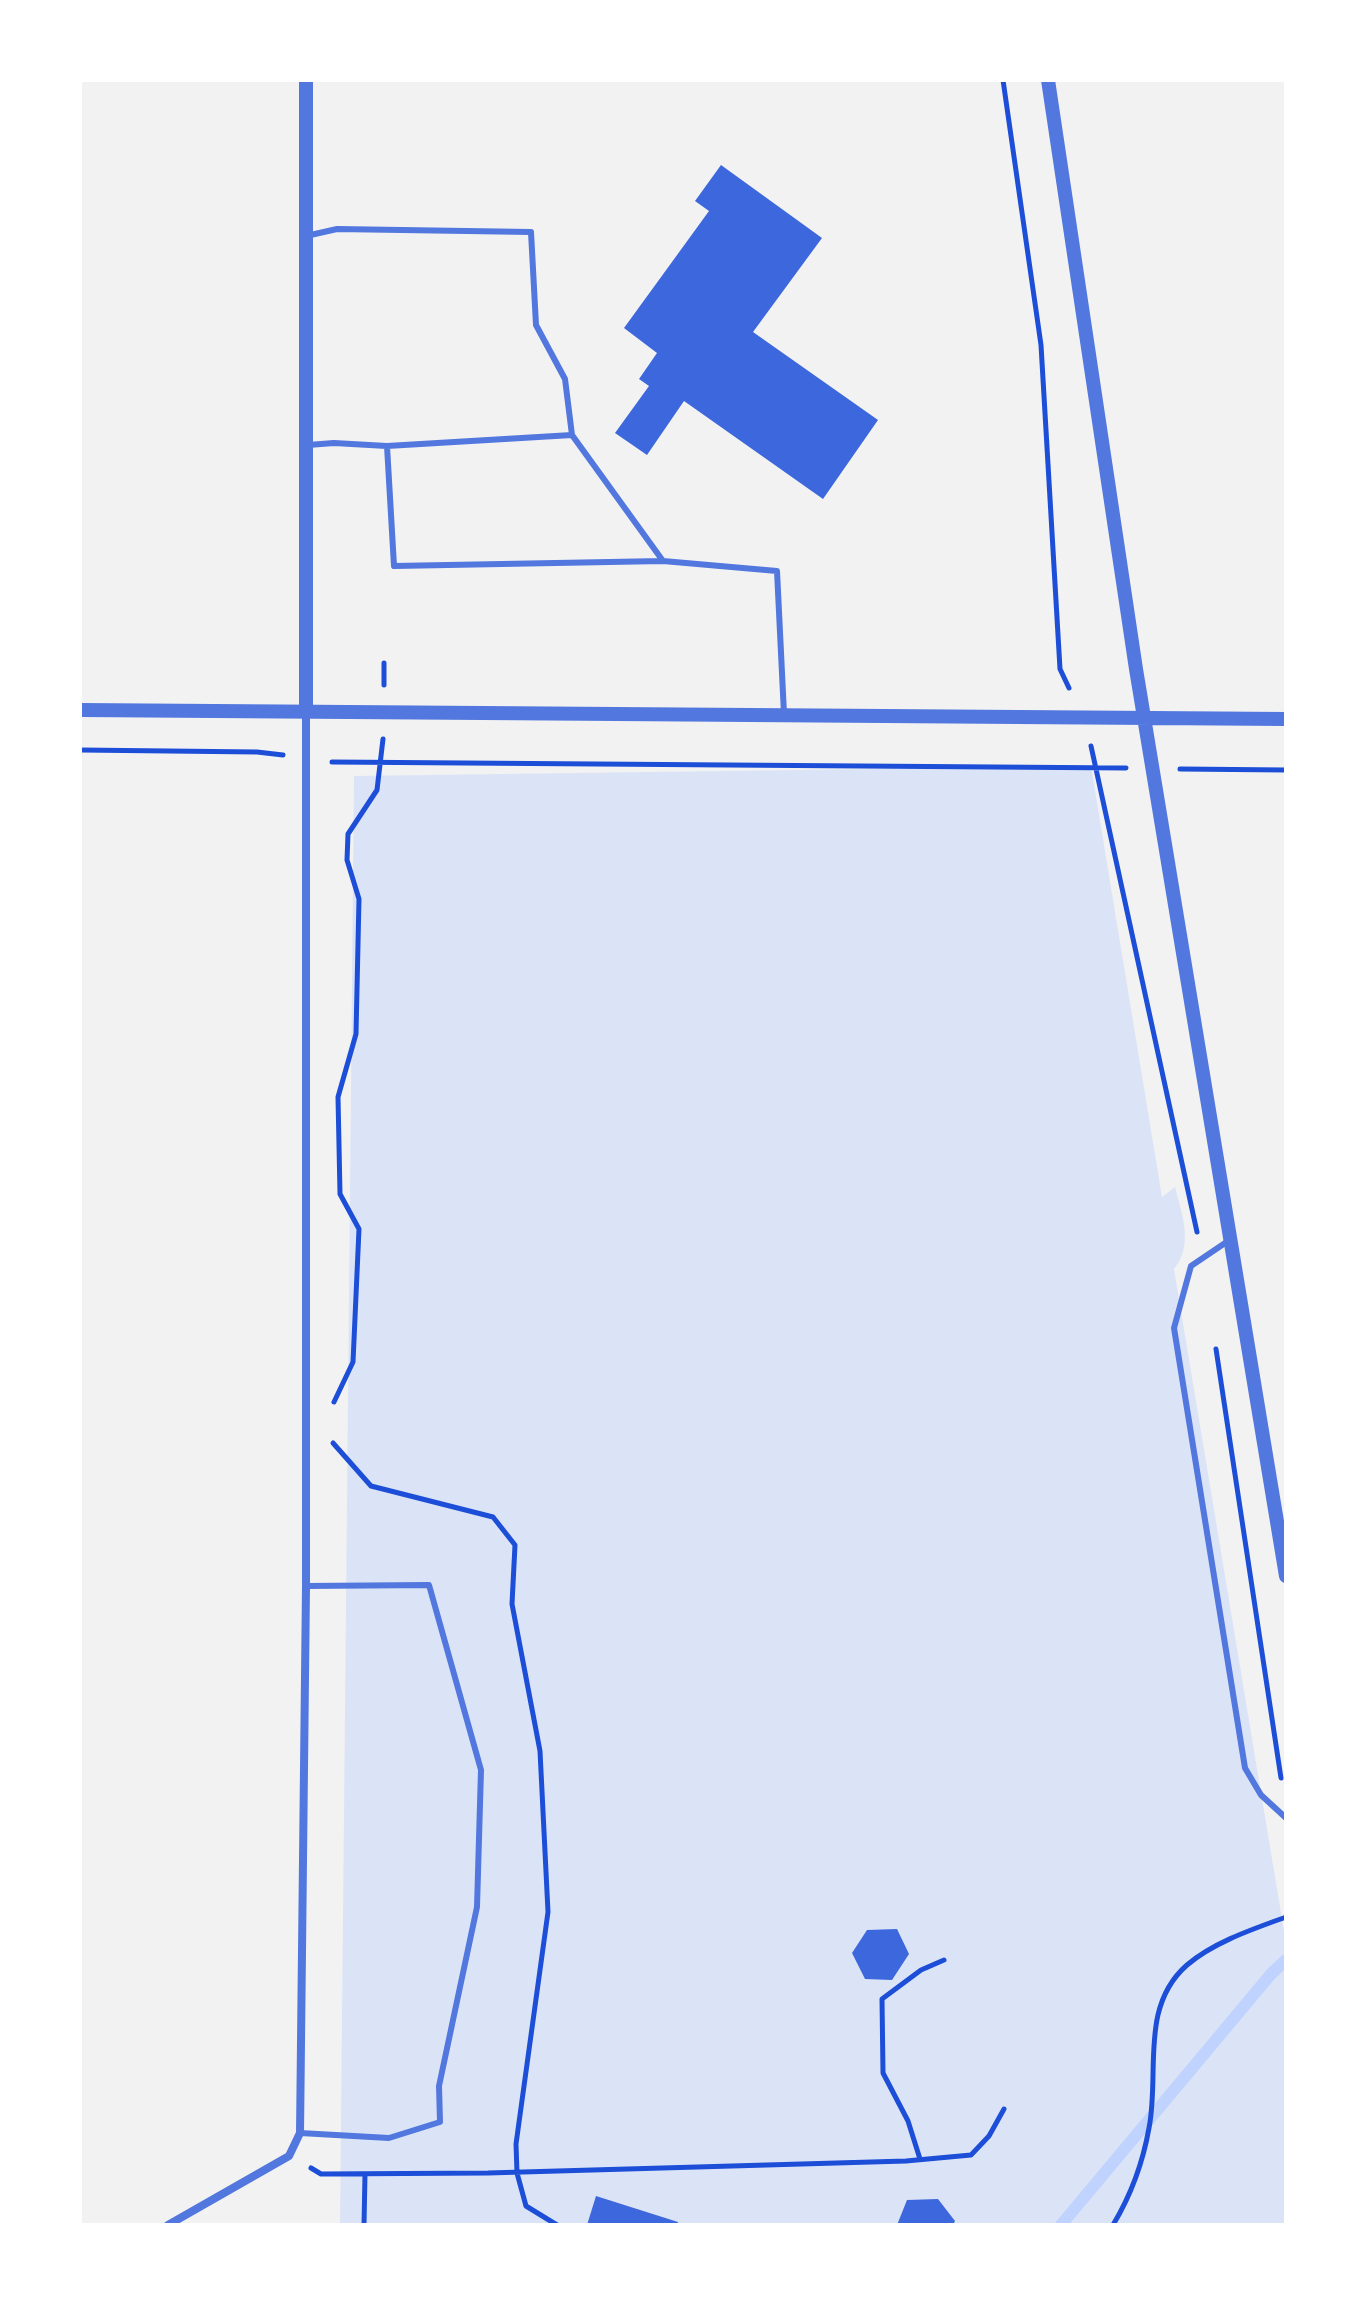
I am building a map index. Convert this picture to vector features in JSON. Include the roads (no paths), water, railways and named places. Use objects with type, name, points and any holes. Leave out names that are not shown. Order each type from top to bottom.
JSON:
[{"type":"street","points":[[168,2225],[289,2156],[300,2133],[306,1586],[306,80]]},
{"type":"street","points":[[1048,80],[1144,718],[1286,1576]]},
{"type":"street","points":[[80,710],[1286,719]]},
{"type":"lane","points":[[306,236],[337,229],[531,232],[536,325],[565,379],[572,435],[663,561]]},
{"type":"lane","points":[[306,445],[387,446],[572,435]]},
{"type":"lane","points":[[387,446],[394,566],[663,561],[777,571],[784,715]]},
{"type":"lane","points":[[1231,1239],[1191,1266],[1174,1328],[1245,1768],[1261,1795],[1286,1818]]},
{"type":"lane","points":[[300,2133],[389,2138],[440,2122],[439,2086],[477,1907],[481,1770],[429,1585],[306,1586]]},
{"type":"waterway","points":[[1061,2225],[1286,1960]]}]
